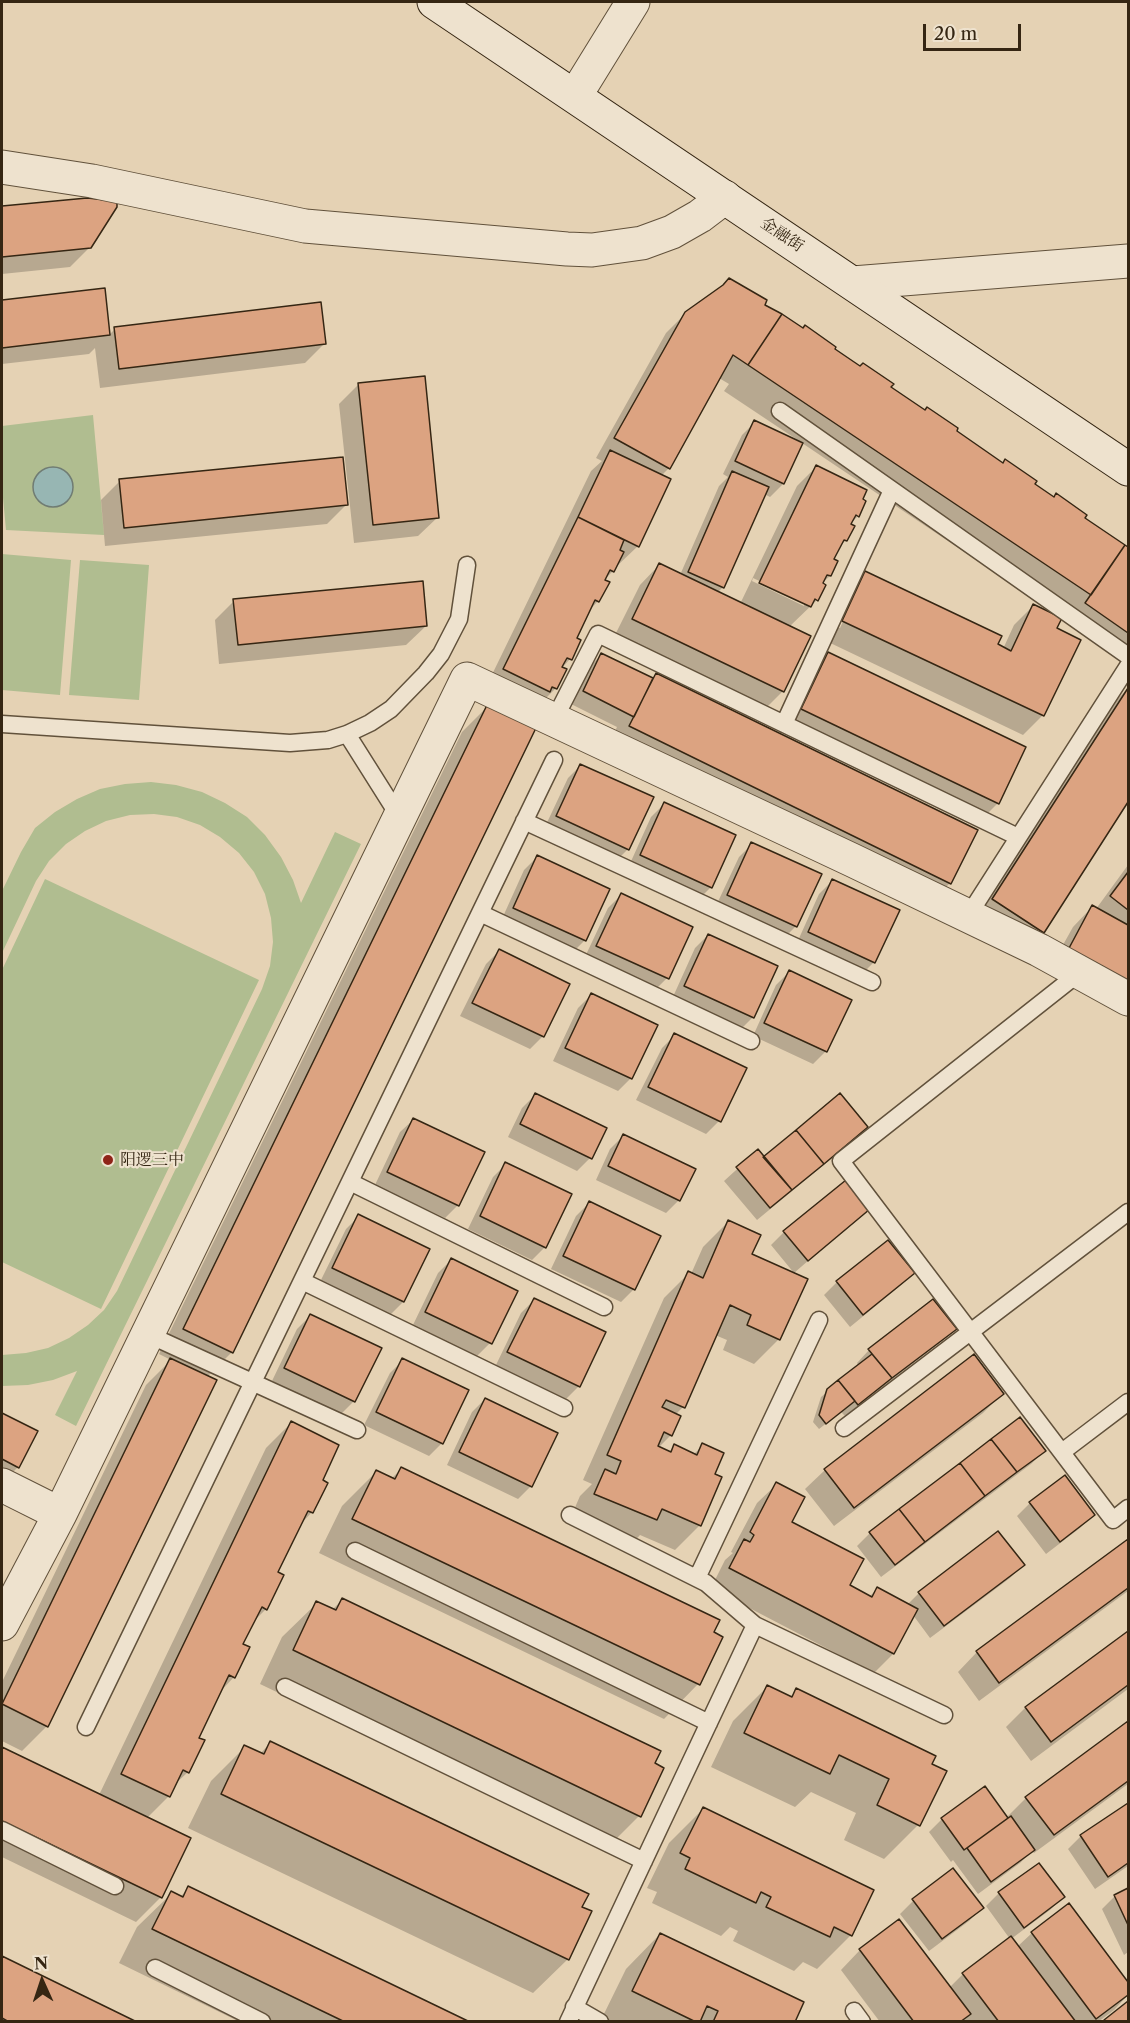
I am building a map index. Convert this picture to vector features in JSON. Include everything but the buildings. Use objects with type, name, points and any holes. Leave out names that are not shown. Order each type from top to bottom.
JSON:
[{"type":"street","name":"金融街","points":[[434,2],[1128,469]]},
{"type":"street","points":[[575,96],[633,2]]},
{"type":"street","points":[[2,166],[92,181],[305,226],[567,249],[592,250],[642,243],[672,232],[700,216],[725,197]]},
{"type":"street","points":[[853,283],[1128,261]]},
{"type":"street","points":[[2,1624],[60,1514],[467,679],[1039,950],[1128,999]]},
{"type":"street","points":[[2,1485],[60,1514]]},
{"type":"lane","points":[[780,411],[1128,656]]},
{"type":"lane","points":[[784,724],[892,490]]},
{"type":"lane","points":[[2,724],[290,743],[328,740],[347,734],[391,709],[441,654],[459,619],[467,565]]},
{"type":"lane","points":[[554,720],[598,634],[1018,837]]},
{"type":"lane","points":[[968,916],[1128,666]]},
{"type":"lane","points":[[347,734],[400,818]]},
{"type":"lane","points":[[86,1727],[554,760]]},
{"type":"lane","points":[[525,821],[872,982]]},
{"type":"lane","points":[[480,913],[751,1041]]},
{"type":"lane","points":[[1079,973],[841,1161],[1113,1520],[1128,1508]]},
{"type":"lane","points":[[350,1182],[604,1307]]},
{"type":"lane","points":[[844,1428],[1128,1212]]},
{"type":"lane","points":[[302,1281],[564,1408]]},
{"type":"lane","points":[[697,1578],[819,1320]]},
{"type":"lane","points":[[147,1334],[357,1430]]},
{"type":"lane","points":[[1062,1452],[1128,1402]]},
{"type":"lane","points":[[570,1515],[706,1583],[755,1625],[944,1715]]},
{"type":"lane","points":[[355,1551],[709,1723]]},
{"type":"lane","points":[[600,2022],[571,2014],[755,1625]]},
{"type":"lane","points":[[285,1688],[644,1861]]},
{"type":"lane","points":[[2,1830],[115,1886]]},
{"type":"lane","points":[[155,1968],[262,2022]]},
{"type":"green space","points":[[93,415],[104,535],[6,530],[2,487],[2,426]]},
{"type":"green space","points":[[2,554],[71,560],[60,695],[2,690]]},
{"type":"green space","points":[[80,560],[149,565],[139,700],[69,695]]},
{"type":"green space","points":[[151,782],[176,785],[202,792],[247,817],[265,835],[281,857],[293,880],[301,903],[335,832],[361,844],[76,1426],[55,1415],[77,1371],[53,1380],[28,1385],[2,1386],[2,1355],[48,1348],[69,1338],[104,1310],[117,1291],[262,989],[270,966],[273,942],[271,918],[265,894],[254,872],[239,853],[220,837],[200,825],[177,817],[154,814],[130,815],[106,821],[66,844],[49,861],[36,881],[2,953],[2,891],[35,828],[55,812],[100,789]]},
{"type":"green space","points":[[45,879],[259,980],[101,1309],[2,1262],[2,970]]},
{"type":"water","points":[[53,467],[61,468],[67,473],[72,479],[72,495],[67,501],[61,506],[53,507],[45,506],[39,501],[34,495],[33,487],[34,479],[39,473],[45,468]]},
{"type":"place","name":"阳逻三中","points":[[108,1160]]}]
